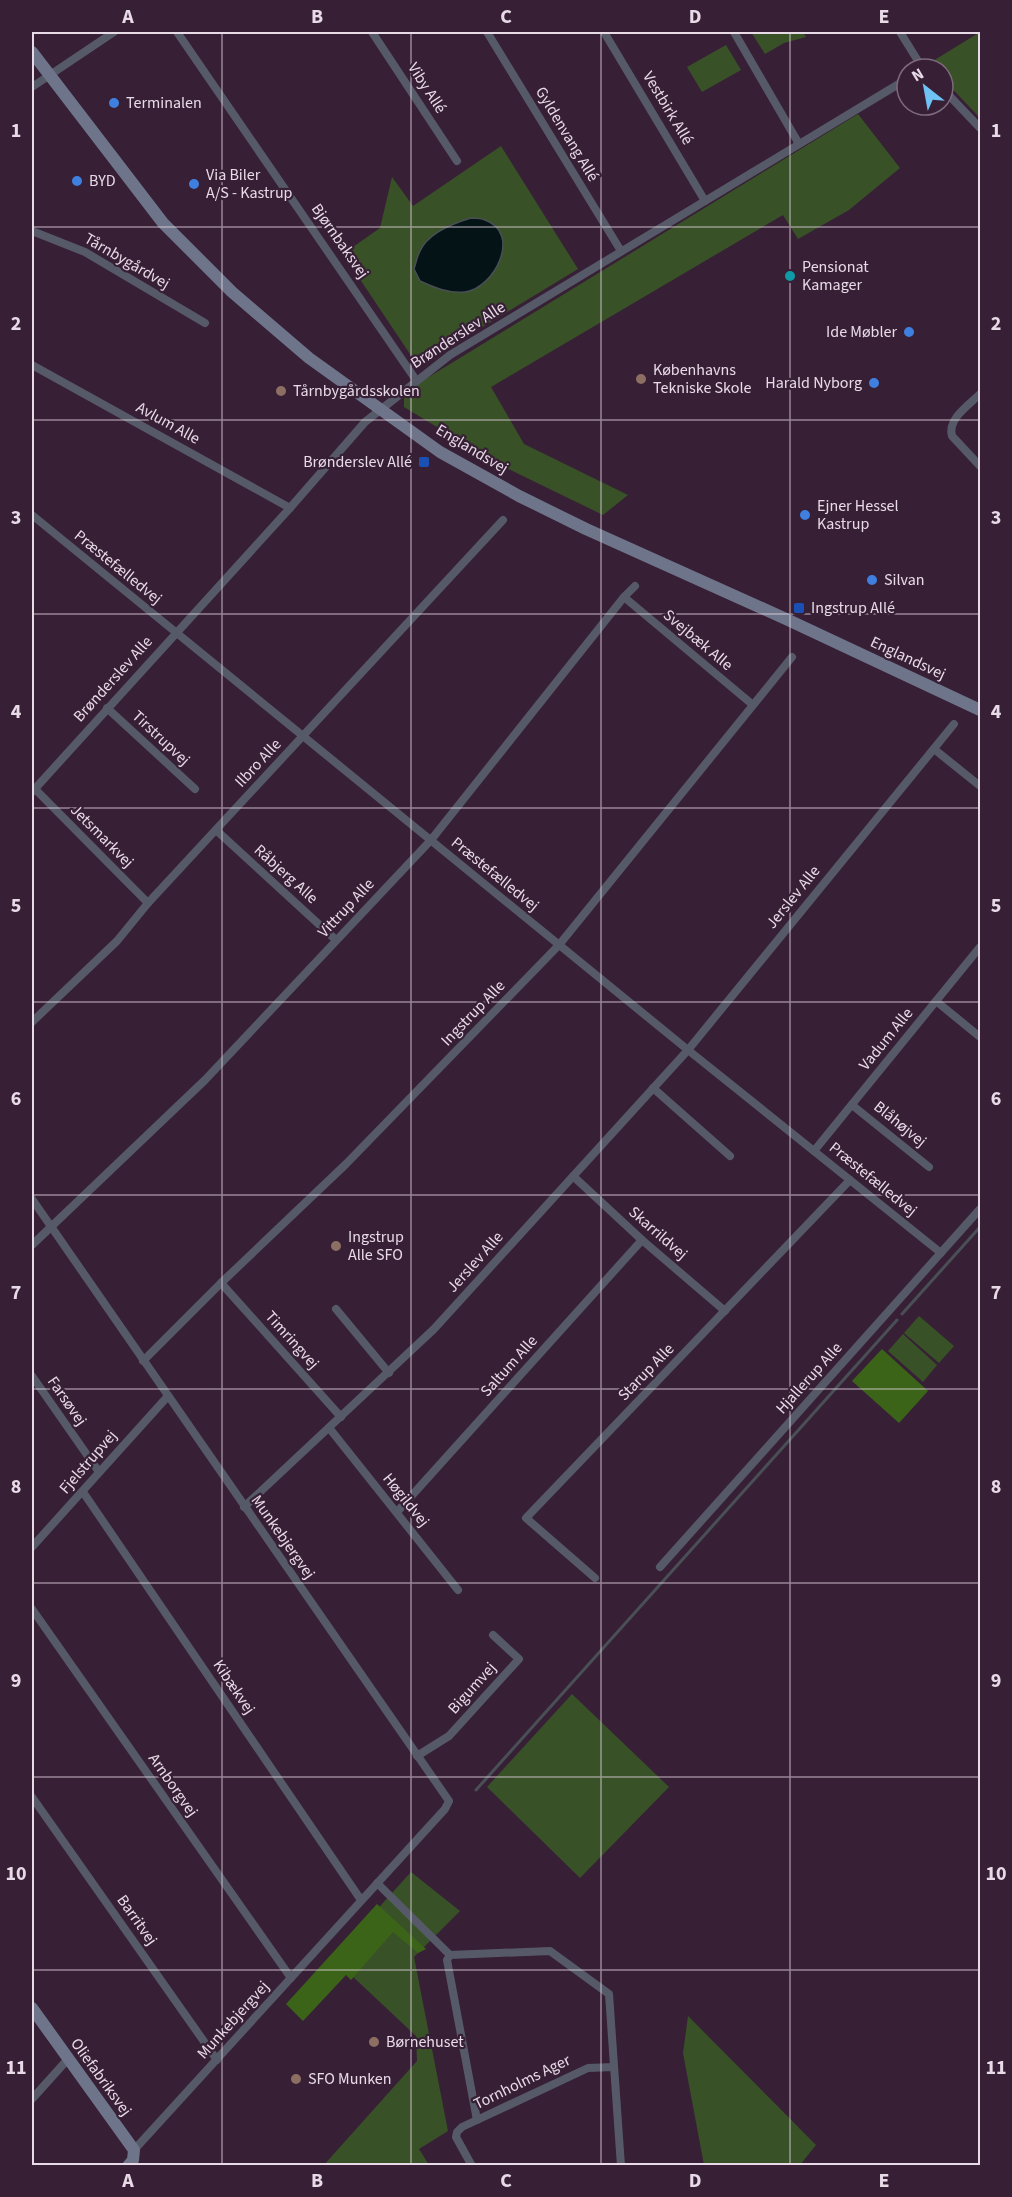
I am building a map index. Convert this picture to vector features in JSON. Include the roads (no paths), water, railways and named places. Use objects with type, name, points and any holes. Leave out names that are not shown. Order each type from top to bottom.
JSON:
[{"type":"main road","name":"Englandsvej","points":[[32,50],[164,223],[232,292],[309,358],[440,452],[519,496],[652,560],[786,619],[981,710]]},
{"type":"main road","name":"Oliefabriksvej","points":[[32,2008],[134,2150]]},
{"type":"main road","points":[[128,2166],[133,2160],[134,2150]]},
{"type":"street","points":[[32,87],[114,32]]},
{"type":"street","name":"Bjørnbaksvej","points":[[177,32],[416,380]]},
{"type":"street","name":"Viby Allé","points":[[372,32],[457,161]]},
{"type":"street","name":"Gyldenvang Allé","points":[[487,32],[621,251]]},
{"type":"street","name":"Vestbirk Allé","points":[[604,32],[705,201]]},
{"type":"street","points":[[734,32],[799,144]]},
{"type":"street","points":[[900,32],[916,57]]},
{"type":"street","name":"Brønderslev Alle","points":[[33,791],[380,408],[450,355],[895,86]]},
{"type":"street","points":[[955,101],[981,128]]},
{"type":"street","name":"Tårnbygårdvej","points":[[32,231],[85,252],[205,323]]},
{"type":"street","name":"Avlum Alle","points":[[32,365],[290,508]]},
{"type":"street","points":[[981,394],[956,417],[951,424],[951,431],[952,436],[981,466]]},
{"type":"street","name":"Præstefælledvej","points":[[32,515],[688,1050],[941,1253]]},
{"type":"street","name":"Ilbro Alle","points":[[32,1022],[117,941],[148,903],[503,520]]},
{"type":"street","name":"Vittrup Alle","points":[[32,1245],[206,1080],[430,840],[635,586]]},
{"type":"street","name":"Svejbæk Alle","points":[[624,597],[753,705]]},
{"type":"street","name":"Ingstrup Alle","points":[[143,1361],[346,1164],[559,945],[792,657]]},
{"type":"street","name":"Tirstrupvej","points":[[107,708],[195,789]]},
{"type":"street","name":"Jerslev Alle","points":[[244,1507],[330,1429],[434,1329],[688,1050],[954,724]]},
{"type":"street","points":[[934,749],[981,786]]},
{"type":"street","name":"Jetsmarkvej","points":[[33,791],[148,903]]},
{"type":"street","name":"Råbjerg Alle","points":[[216,830],[336,940]]},
{"type":"street","name":"Vadum Alle","points":[[814,1151],[981,947]]},
{"type":"street","points":[[936,1002],[981,1037]]},
{"type":"street","points":[[653,1088],[730,1156]]},
{"type":"street","name":"Blåhøjvej","points":[[852,1105],[929,1167]]},
{"type":"street","name":"Skarrildvej","points":[[573,1176],[642,1240],[725,1311]]},
{"type":"street","name":"Starup Alle","points":[[595,1578],[526,1518],[850,1180]]},
{"type":"street","name":"Munkebjergvej","points":[[32,1199],[449,1801],[445,1809],[134,2150]]},
{"type":"street","name":"Hjallerup Alle","points":[[660,1568],[981,1209]]},
{"type":"street","name":"Saltum Alle","points":[[397,1512],[642,1240]]},
{"type":"street","name":"Timringvej","points":[[221,1283],[341,1417]]},
{"type":"street","points":[[336,1309],[389,1373]]},
{"type":"street","name":"Farsøvej","points":[[32,1376],[99,1472]]},
{"type":"street","name":"Fjelstrupvej","points":[[32,1548],[168,1396]]},
{"type":"street","name":"Høgildvej","points":[[330,1429],[459,1590]]},
{"type":"street","name":"Kibækvej","points":[[82,1492],[362,1900]]},
{"type":"street","name":"Arnborgvej","points":[[32,1609],[291,1978]]},
{"type":"street","name":"Bigumvej","points":[[417,1756],[449,1736],[519,1659],[493,1635]]},
{"type":"street","name":"Barritvej","points":[[32,1797],[217,2060]]},
{"type":"street","points":[[377,1883],[450,1954],[550,1951],[609,1994],[621,2166]]},
{"type":"street","points":[[450,1954],[447,1960],[477,2120]]},
{"type":"street","points":[[32,2099],[68,2059]]},
{"type":"street","name":"Tornholms Ager","points":[[471,2166],[456,2137],[462,2127],[588,2067],[614,2067]]},
{"type":"waterway","points":[[902,1314],[980,1227]]},
{"type":"waterway","points":[[476,1790],[897,1320]]},
{"type":"place","name":"Terminalen","points":[[114,103]]},
{"type":"place","name":"BYD","points":[[77,181]]},
{"type":"place","name":"Via Biler A/S - Kastrup","points":[[194,184]]},
{"type":"place","name":"Pensionat Kamager","points":[[790,276]]},
{"type":"place","name":"Ide Møbler","points":[[909,332]]},
{"type":"place","name":"Københavns Tekniske Skole","points":[[641,379]]},
{"type":"place","name":"Harald Nyborg","points":[[874,383]]},
{"type":"place","name":"Tårnbygårdsskolen","points":[[281,391]]},
{"type":"place","name":"Brønderslev Allé","points":[[424,462]]},
{"type":"place","name":"Ejner Hessel Kastrup","points":[[805,515]]},
{"type":"place","name":"Silvan","points":[[872,580]]},
{"type":"place","name":"Ingstrup Allé","points":[[799,608]]},
{"type":"place","name":"Ingstrup Alle SFO","points":[[336,1246]]},
{"type":"place","name":"Børnehuset","points":[[374,2042]]},
{"type":"place","name":"SFO Munken","points":[[296,2079]]}]
